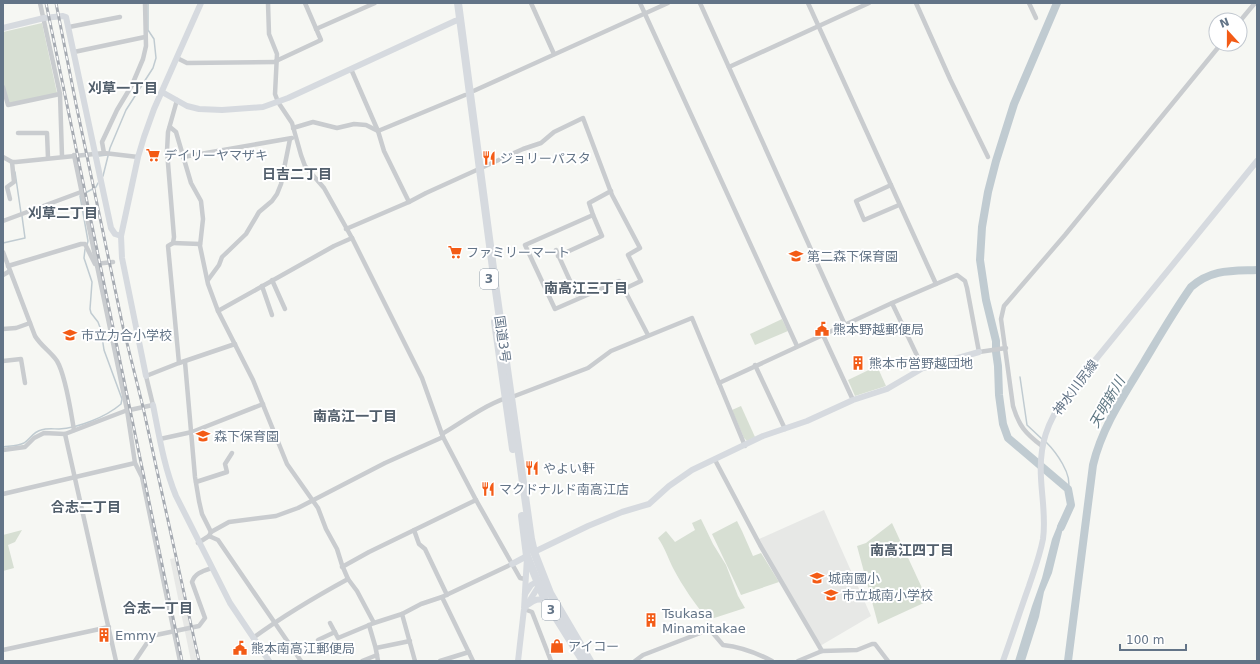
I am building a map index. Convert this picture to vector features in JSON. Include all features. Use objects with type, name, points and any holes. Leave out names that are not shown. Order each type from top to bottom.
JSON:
[{"type":"highway","name":"国道3号","points":[[453,3],[457,21],[478,170],[508,397],[528,521],[531,554],[542,582],[545,600],[583,661]]},
{"type":"highway","name":"国道3号","points":[[457,21],[458,3]]},
{"type":"highway","name":"国道3号","points":[[542,582],[590,661]]},
{"type":"street","points":[[40,3],[60,94],[62,156]]},
{"type":"street","points":[[104,153],[102,142],[117,110],[132,85],[145,52],[145,3]]},
{"type":"street","points":[[201,3],[154,109],[138,158],[121,236],[122,258],[146,376],[172,485],[198,543],[230,603],[269,661]]},
{"type":"street","points":[[208,280],[219,265],[222,257],[246,234],[259,212],[272,201],[277,194],[281,184],[292,138],[292,123],[278,102],[275,94],[277,54],[268,34],[268,3]]},
{"type":"street","points":[[177,58],[187,63],[276,62],[321,40],[305,3]]},
{"type":"street","points":[[316,28],[374,3]]},
{"type":"street","points":[[530,3],[554,54]]},
{"type":"street","points":[[640,3],[797,346]]},
{"type":"street","points":[[293,128],[313,122],[337,128],[354,124],[366,125],[378,131],[467,94],[668,3]]},
{"type":"street","points":[[700,3],[845,324]]},
{"type":"street","points":[[808,3],[936,284]]},
{"type":"street","points":[[729,67],[869,3]]},
{"type":"street","points":[[916,3],[950,79],[988,157]]},
{"type":"street","points":[[1029,3],[1036,18]]},
{"type":"street","points":[[1247,12],[1254,3]]},
{"type":"street","points":[[3,28],[44,18],[66,17],[111,228],[115,234],[121,236]]},
{"type":"street","points":[[69,27],[120,17]]},
{"type":"street","points":[[162,92],[187,106],[199,109],[222,110],[263,107],[278,102],[457,21]]},
{"type":"street","points":[[74,52],[145,37]]},
{"type":"street","points":[[1042,448],[1022,429],[1013,406],[1001,319],[1004,306],[1065,235],[1214,52]]},
{"type":"street","points":[[352,69],[378,131],[384,151],[409,202]]},
{"type":"street","points":[[3,87],[8,105],[60,94]]},
{"type":"street","points":[[173,243],[174,237],[167,151],[168,132],[177,100]]},
{"type":"street","points":[[346,228],[409,202],[523,149],[541,143],[554,132],[583,118],[611,191],[640,248],[628,255],[640,282],[624,289]]},
{"type":"street","points":[[170,127],[176,132],[191,183],[201,201],[203,219],[200,244],[208,284],[218,311],[253,380],[287,464],[313,500],[337,549],[342,566],[374,623]]},
{"type":"street","points":[[18,133],[46,133],[48,158]]},
{"type":"street","points":[[183,156],[292,138]]},
{"type":"street","points":[[292,138],[305,166],[324,188],[352,238],[422,378],[443,436],[476,500],[520,578],[525,579]]},
{"type":"street","points":[[3,157],[12,162],[104,153],[138,158]]},
{"type":"street","points":[[74,155],[127,410],[135,463],[142,477],[180,661]]},
{"type":"street","name":"神水川尻線","points":[[1003,661],[1035,568],[1043,539],[1044,520],[1041,478],[1042,448],[1052,418],[1066,396],[1257,161]]},
{"type":"street","points":[[10,199],[7,186],[14,182],[12,162]]},
{"type":"street","points":[[891,185],[856,201],[864,220],[899,205]]},
{"type":"street","points":[[558,256],[602,236],[592,215],[589,203],[611,191]]},
{"type":"street","points":[[3,221],[81,192]]},
{"type":"street","points":[[592,215],[525,245],[555,309],[619,281],[648,335]]},
{"type":"street","points":[[218,311],[272,280],[301,266],[334,246],[352,238]]},
{"type":"street","points":[[200,244],[173,243],[168,246],[192,432],[196,482],[202,514],[210,534],[218,540],[301,661]]},
{"type":"street","points":[[8,266],[85,244],[95,264],[97,264]]},
{"type":"street","points":[[556,250],[576,294]]},
{"type":"street","points":[[3,252],[35,336],[56,360],[60,367],[74,430]]},
{"type":"street","points":[[97,264],[113,262]]},
{"type":"street","points":[[3,275],[10,272]]},
{"type":"street","points":[[720,382],[845,324],[957,275],[965,280],[979,352]]},
{"type":"street","points":[[272,280],[285,309]]},
{"type":"street","points":[[262,286],[272,315]]},
{"type":"street","points":[[892,303],[923,368]]},
{"type":"street","points":[[198,543],[229,522],[276,516],[298,508],[384,463],[443,436],[481,410],[508,397],[588,368],[611,351],[692,318],[720,382],[745,446]]},
{"type":"street","points":[[3,329],[16,328],[30,323]]},
{"type":"street","points":[[823,335],[854,400]]},
{"type":"street","points":[[146,376],[235,344]]},
{"type":"street","points":[[330,623],[338,638],[374,623],[402,614],[421,604],[444,596],[512,564],[588,526],[622,512],[649,504],[669,486],[692,470],[764,436],[807,421],[854,400],[887,389],[923,368],[979,352],[1005,348]]},
{"type":"street","points":[[3,360],[21,358],[24,383]]},
{"type":"street","points":[[756,365],[785,429]]},
{"type":"street","points":[[160,439],[192,432],[263,404]]},
{"type":"street","points":[[3,450],[25,447],[34,438],[44,433],[65,434],[127,410],[153,405]]},
{"type":"street","points":[[65,434],[116,661]]},
{"type":"street","points":[[196,482],[227,472],[225,464],[232,453]]},
{"type":"street","points":[[715,460],[760,545],[822,651]]},
{"type":"street","points":[[3,494],[135,463]]},
{"type":"street","points":[[342,566],[476,500]]},
{"type":"street","points":[[414,530],[419,544],[424,549],[473,661]]},
{"type":"street","points":[[518,661],[524,609],[525,579],[531,554]]},
{"type":"street","points":[[135,661],[151,637],[199,626],[205,618],[192,582],[194,577],[199,573],[212,568]]},
{"type":"street","points":[[253,638],[299,606],[348,578]]},
{"type":"street","points":[[524,595],[531,585],[542,582]]},
{"type":"street","points":[[524,609],[542,582]]},
{"type":"street","points":[[524,609],[533,601],[538,599],[545,600]]},
{"type":"street","points":[[524,609],[532,612],[551,661]]},
{"type":"street","points":[[402,614],[415,661]]},
{"type":"street","points":[[369,625],[378,661]]},
{"type":"street","points":[[3,650],[109,627]]},
{"type":"street","points":[[635,661],[643,654],[708,630],[712,632],[723,645],[759,654],[772,661]]},
{"type":"street","points":[[318,640],[335,632]]},
{"type":"street","points":[[376,649],[410,641]]},
{"type":"street","points":[[798,661],[822,651],[857,650],[872,644],[876,644],[888,661]]},
{"type":"street","points":[[440,661],[469,652]]},
{"type":"street","points":[[362,661],[377,656]]},
{"type":"shaded area","points":[[42,23],[57,93],[8,104],[3,82],[3,32]]},
{"type":"shaded area","points":[[782,319],[788,331],[755,345],[750,334]]},
{"type":"shaded area","points":[[877,366],[886,386],[855,396],[848,380]]},
{"type":"shaded area","points":[[741,406],[755,437],[747,441],[744,438],[732,410]]},
{"type":"shaded area","name":"城南國小","points":[[824,510],[871,616],[820,646],[757,540]]},
{"type":"shaded area","points":[[1066,516],[1052,573],[1044,592],[1039,617],[1025,661],[1015,661],[1042,578],[1052,539],[1059,522]]},
{"type":"shaded area","points":[[701,519],[713,544],[726,565],[738,596],[745,608],[708,620],[681,582],[658,538],[666,531],[675,542],[695,530],[692,523]]},
{"type":"shaded area","points":[[737,521],[753,556],[761,553],[779,582],[741,595],[712,534]]},
{"type":"shaded area","points":[[892,523],[928,601],[878,624],[857,546],[866,543]]},
{"type":"shaded area","points":[[22,530],[15,542],[8,545],[14,568],[3,571],[3,535]]},
{"type":"shaded area","points":[[175,558],[197,661],[191,661],[170,559]]},
{"type":"waterway","points":[[103,176],[110,148],[126,110],[153,68],[156,58],[154,39],[148,30],[148,3]]},
{"type":"waterway","points":[[1057,3],[1014,104],[996,161],[988,192],[982,227],[980,260],[986,300],[996,341],[999,395],[1003,424],[1008,438],[1068,489],[1071,505],[1061,527]]},
{"type":"waterway","points":[[99,156],[107,155]]},
{"type":"waterway","points":[[15,172],[21,213]]},
{"type":"waterway","points":[[87,245],[88,241],[80,196],[96,187],[98,183]]},
{"type":"waterway","points":[[3,243],[25,238],[22,216]]},
{"type":"waterway","points":[[3,447],[24,443],[41,430],[67,428],[92,421],[115,409],[121,404],[122,399],[104,350],[101,330],[90,309],[92,282],[84,258],[85,249]]},
{"type":"waterway","name":"天明新川","points":[[1068,661],[1093,465],[1108,424],[1129,387],[1191,287],[1199,281],[1214,274],[1230,271],[1257,270]]},
{"type":"waterway","points":[[1020,377],[1027,425],[1043,440]]},
{"type":"waterway","points":[[1046,442],[1063,464],[1068,477],[1068,489]]},
{"type":"railway","points":[[46,3],[182,661]]},
{"type":"railway","points":[[56,3],[123,327],[143,407],[199,661]]},
{"type":"place","name":"デイリーヤマザキ","points":[[153,155]]},
{"type":"place","name":"ジョリーパスタ","points":[[489,158]]},
{"type":"place","name":"ファミリーマート","points":[[455,252]]},
{"type":"place","name":"第二森下保育園","points":[[796,256]]},
{"type":"place","name":"熊本野越郵便局","points":[[822,329]]},
{"type":"place","name":"市立力合小学校","points":[[70,335]]},
{"type":"place","name":"熊本市営野越団地","points":[[858,363]]},
{"type":"place","name":"森下保育園","points":[[203,436]]},
{"type":"place","name":"やよい軒","points":[[532,468]]},
{"type":"place","name":"マクドナルド南高江店","points":[[488,489]]},
{"type":"place","name":"城南國小","points":[[817,578]]},
{"type":"place","name":"市立城南小学校","points":[[831,595]]},
{"type":"place","name":"Tsukasa Minamitakae","points":[[651,620]]},
{"type":"place","name":"Emmy","points":[[104,635]]},
{"type":"place","name":"アイコー","points":[[557,646]]},
{"type":"place","name":"熊本南高江郵便局","points":[[240,648]]},
{"type":"district","name":"刈草一丁目","points":[[123,88]]},
{"type":"district","name":"日吉二丁目","points":[[297,174]]},
{"type":"district","name":"刈草二丁目","points":[[63,213]]},
{"type":"district","name":"南高江三丁目","points":[[586,288]]},
{"type":"district","name":"南高江一丁目","points":[[355,416]]},
{"type":"district","name":"合志二丁目","points":[[86,507]]},
{"type":"district","name":"南高江四丁目","points":[[912,550]]},
{"type":"district","name":"合志一丁目","points":[[158,608]]}]
